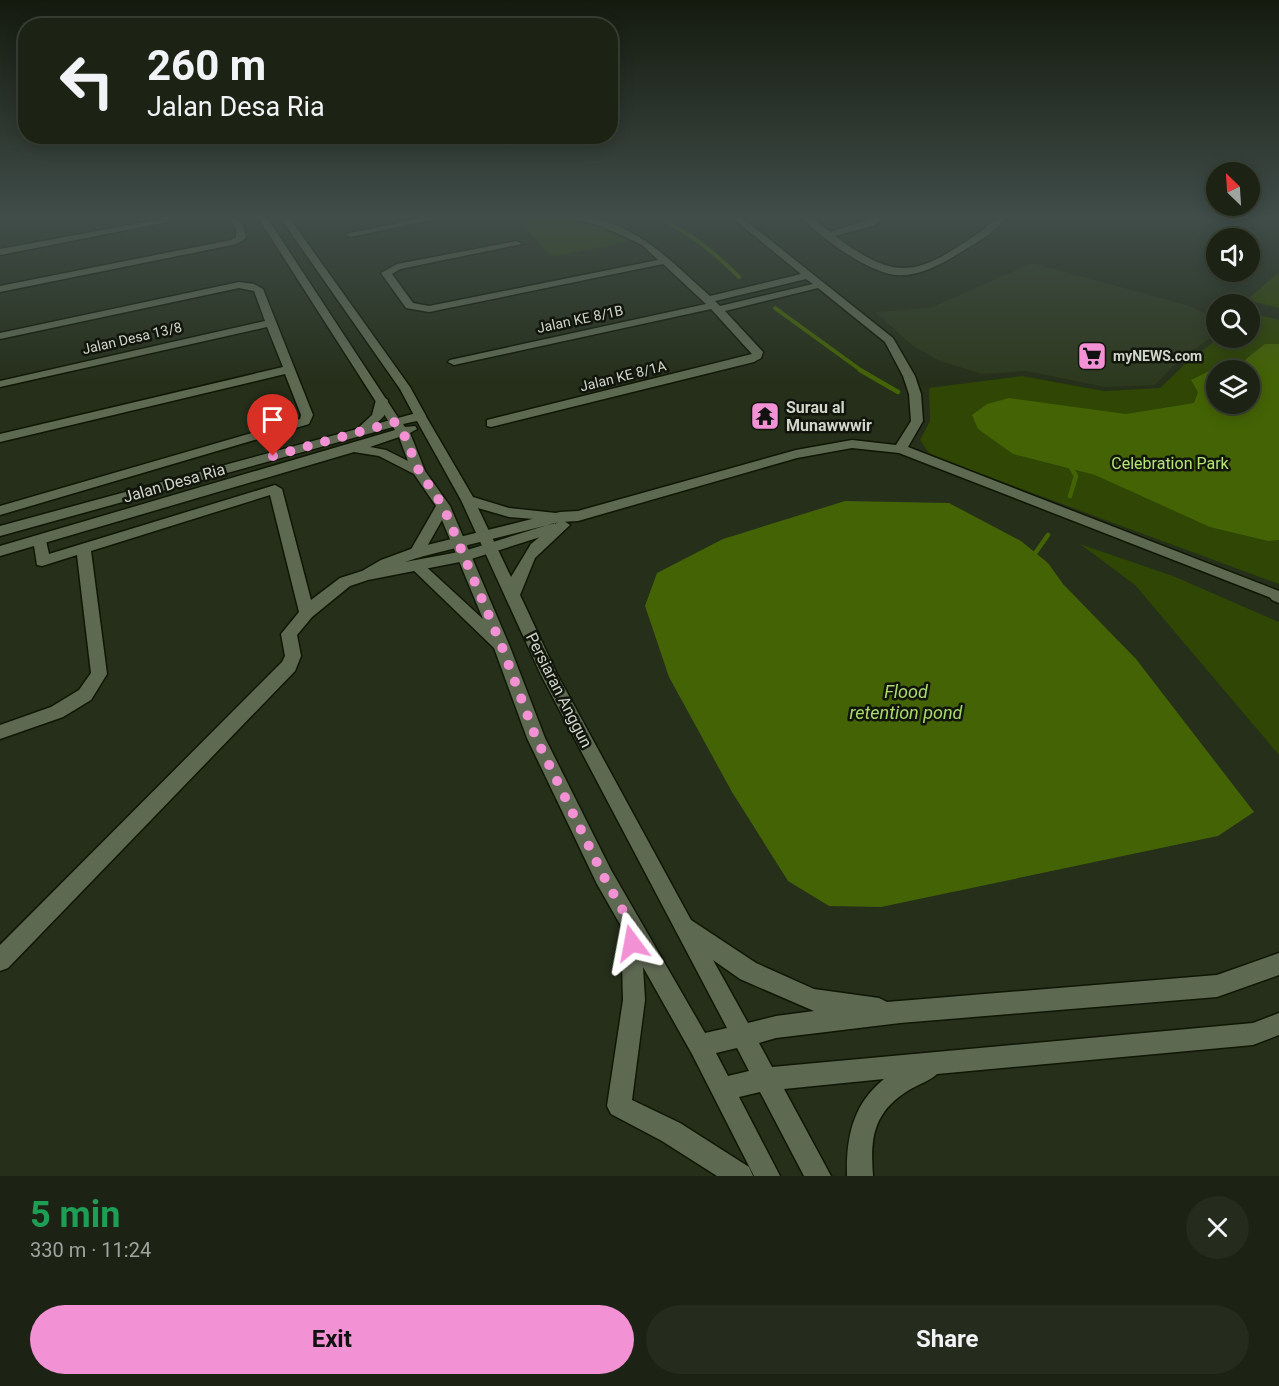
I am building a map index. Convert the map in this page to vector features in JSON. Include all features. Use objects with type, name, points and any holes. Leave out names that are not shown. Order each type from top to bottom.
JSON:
[{"type":"street","points":[[0,289],[90,271]]},
{"type":"street","name":"Persiaran Anggun","points":[[297,271],[399,427],[419,471],[443,506],[502,647],[536,738],[604,877],[700,1046],[766,1176]]},
{"type":"street","name":"Persiaran Anggun","points":[[322,271],[406,389],[468,500],[549,675],[818,1176]]},
{"type":"street","points":[[390,271],[386,273],[410,306],[429,309],[617,271]]},
{"type":"street","points":[[677,271],[713,305],[751,302],[819,285]]},
{"type":"street","points":[[800,271],[889,340],[909,376],[915,394],[917,421],[903,442],[901,450]]},
{"type":"street","points":[[893,271],[906,273],[912,271]]},
{"type":"street","points":[[713,305],[739,293],[806,276]]},
{"type":"street","points":[[0,336],[239,285],[251,286],[258,289],[307,416],[305,421],[297,425],[0,511]]},
{"type":"street","name":"Jalan KE 8/1A","points":[[491,423],[750,360],[757,356],[758,351],[713,305]]},
{"type":"street","name":"Jalan KE 8/1B","points":[[454,362],[713,305]]},
{"type":"street","name":"Jalan Desa 13/8","points":[[0,384],[270,323]]},
{"type":"street","points":[[0,438],[290,369]]},
{"type":"street","points":[[361,431],[378,416],[382,400]]},
{"type":"street","name":"Jalan Desa Ria","points":[[0,551],[354,448],[399,427],[423,420]]},
{"type":"street","name":"Jalan Desa Ria","points":[[0,531],[361,431],[399,427]]},
{"type":"street","points":[[0,960],[290,666],[293,656],[289,634],[307,613],[345,582],[416,560],[488,543],[796,454],[852,444],[901,450],[1278,597]]},
{"type":"street","points":[[354,448],[382,453],[419,471]]},
{"type":"street","points":[[40,539],[42,561],[275,489],[307,613]]},
{"type":"street","points":[[468,500],[509,512],[561,521]]},
{"type":"street","points":[[416,560],[443,506]]},
{"type":"street","points":[[512,595],[532,550],[561,521]]},
{"type":"street","points":[[0,732],[57,712],[85,695],[99,674],[83,547]]},
{"type":"street","points":[[416,560],[502,647]]},
{"type":"street","points":[[631,925],[634,1000],[619,1106],[671,1132],[740,1176]]},
{"type":"street","points":[[683,926],[748,970],[813,1000],[900,1012]]},
{"type":"street","points":[[700,1046],[776,1027],[900,1012],[1217,986],[1279,964]]},
{"type":"street","points":[[722,1089],[765,1078],[1253,1034],[1279,1024]]},
{"type":"street","points":[[860,1176],[858,1155],[863,1124],[880,1095],[906,1077],[945,1061]]},
{"type":"shaded area","points":[[1014,271],[1061,271],[1186,305],[1206,314],[1206,341],[1179,360],[1155,385],[1105,387],[1026,371],[982,374],[940,361],[913,346],[875,312],[930,308]]},
{"type":"green space","points":[[1279,272],[1279,308],[1260,303],[1260,294],[1254,294]]},
{"type":"green space","name":"Celebration Park","points":[[1260,315],[1279,320],[1279,584],[940,459],[928,452],[920,440],[930,421],[929,388],[1022,376],[1104,391],[1160,388],[1206,348],[1260,348]]},
{"type":"green space","points":[[1080,544],[1173,576],[1279,622],[1279,755],[1135,585]]},
{"type":"water","points":[[1265,344],[1279,344],[1279,540],[1268,541],[1210,527],[1095,475],[1013,454],[978,429],[972,415],[987,404],[1009,398],[1126,414],[1194,403],[1198,392],[1191,380],[1206,372],[1206,414],[1260,414],[1260,360],[1246,360]]},
{"type":"water","name":"Flood retention pond","points":[[845,501],[949,503],[1021,541],[1048,563],[1063,584],[1136,659],[1254,812],[1218,836],[881,907],[829,906],[788,881],[732,792],[669,677],[645,606],[657,573],[723,539]]},
{"type":"waterway","points":[[733,271],[739,277]]},
{"type":"waterway","points":[[775,308],[862,371]]},
{"type":"waterway","points":[[860,370],[898,392]]},
{"type":"waterway","points":[[1069,464],[1076,476],[1070,496]]},
{"type":"waterway","points":[[1036,552],[1048,535]]},
{"type":"place","name":"myNEWS.com","points":[[1092,356]]},
{"type":"place","name":"Surau al Munawwwir","points":[[765,416]]},
{"type":"route","points":[[273,456],[395,422],[403,432],[419,471],[443,506],[502,647],[536,738],[604,877],[631,925],[632,943]]}]
